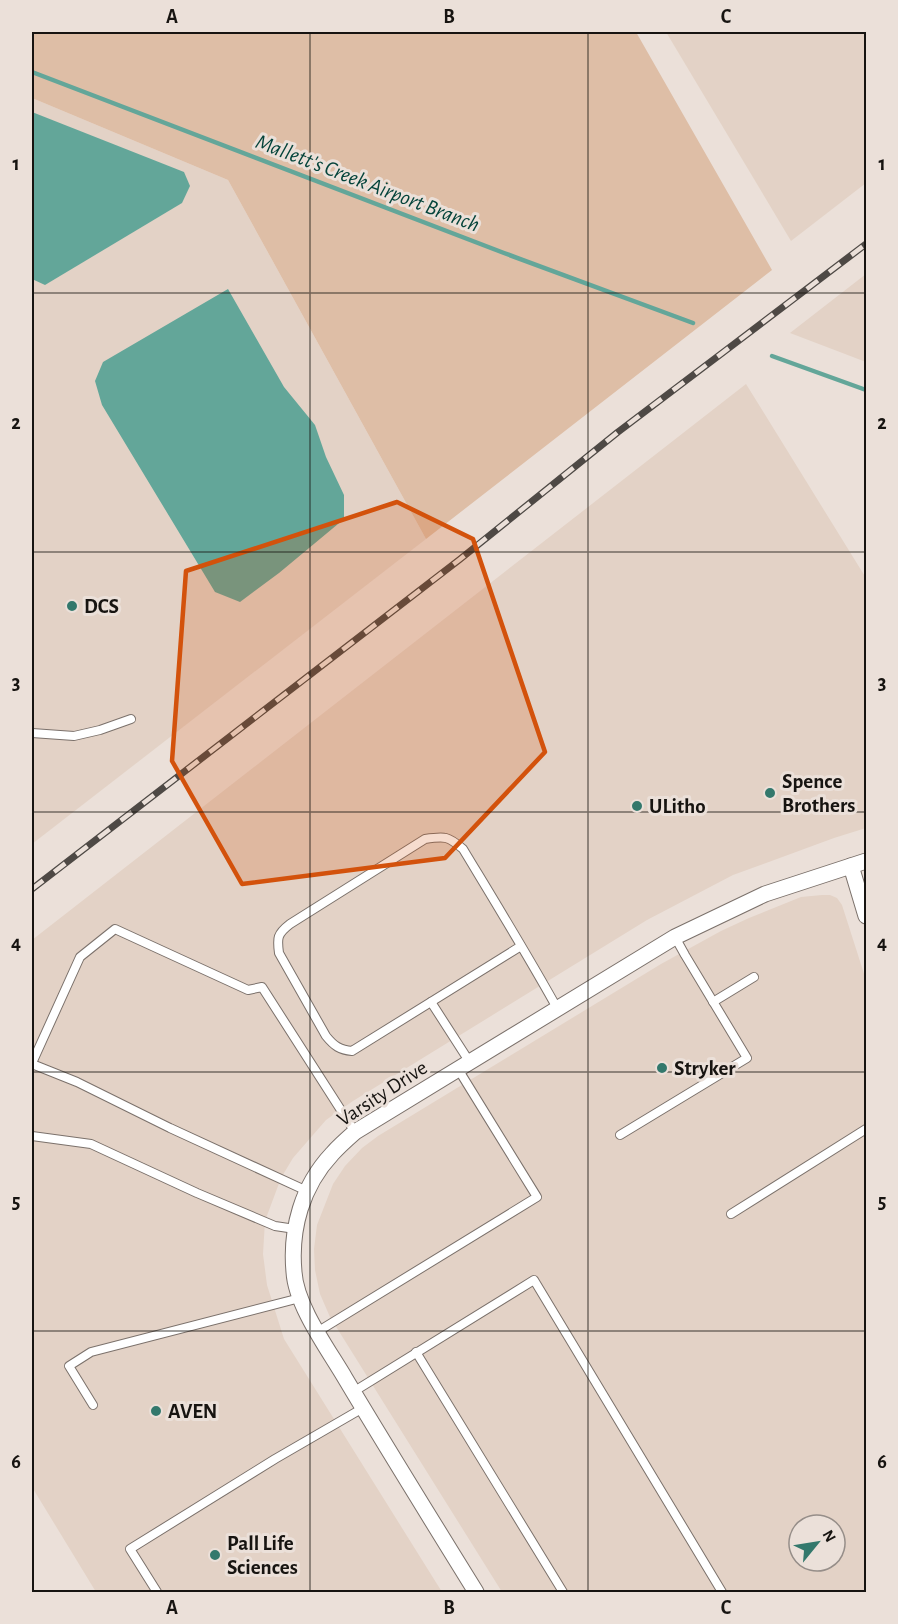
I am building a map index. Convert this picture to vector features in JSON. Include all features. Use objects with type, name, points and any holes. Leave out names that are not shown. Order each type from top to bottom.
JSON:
[{"type":"street","name":"Varsity Drive","points":[[476,1593],[317,1332],[300,1298],[294,1274],[295,1229],[302,1200],[313,1179],[331,1155],[355,1132],[675,937],[765,894],[867,861]]},
{"type":"street","points":[[851,866],[867,916]]},
{"type":"lane","points":[[32,733],[74,736],[131,719]]},
{"type":"lane","points":[[521,946],[352,1051],[333,1045],[326,1036],[279,953],[277,941],[281,931],[425,839],[440,837],[451,839],[463,849],[521,946],[558,1008]]},
{"type":"lane","points":[[307,1191],[77,1082],[32,1064],[80,957],[115,930],[248,990],[262,987],[355,1132]]},
{"type":"lane","points":[[620,1135],[747,1058],[675,937]]},
{"type":"lane","points":[[713,1002],[754,977]]},
{"type":"lane","points":[[317,1332],[537,1197],[463,1065],[431,1002]]},
{"type":"lane","points":[[731,1214],[867,1130]]},
{"type":"lane","points":[[32,1136],[91,1144],[275,1226],[295,1229]]},
{"type":"lane","points":[[353,1392],[534,1280],[722,1593]]},
{"type":"lane","points":[[93,1405],[69,1366],[91,1352],[300,1298]]},
{"type":"lane","points":[[416,1352],[563,1593]]},
{"type":"lane","points":[[157,1593],[130,1549],[275,1459],[363,1408]]},
{"type":"highlighted area","points":[[397,502],[473,539],[545,752],[445,858],[242,884],[172,761],[186,571]]},
{"type":"shaded area","points":[[32,32],[636,32],[772,270],[426,539],[228,180],[32,98]]},
{"type":"shaded area","points":[[666,32],[866,32],[866,183],[791,241]]},
{"type":"shaded area","points":[[32,98],[228,180],[426,539],[32,844]]},
{"type":"shaded area","points":[[866,274],[866,362],[790,333]]},
{"type":"shaded area","points":[[746,384],[866,578],[866,828],[733,875],[647,920],[353,1101],[326,1120],[293,1158],[281,1178],[265,1221],[263,1254],[267,1285],[284,1339],[442,1592],[96,1592],[32,1487],[32,940]]},
{"type":"shaded area","points":[[830,895],[837,898],[842,905],[866,980],[866,1592],[502,1592],[330,1317],[320,1294],[315,1270],[314,1249],[317,1225],[333,1184],[345,1166],[362,1148],[378,1136],[661,964],[749,918],[801,897]]},
{"type":"water","points":[[32,112],[184,172],[190,186],[182,203],[45,285],[32,279]]},
{"type":"water","points":[[228,289],[284,387],[315,425],[326,457],[344,495],[344,519],[240,602],[215,592],[102,405],[95,381],[103,362]]},
{"type":"waterway","name":"Mallett's Creek Airport Branch","points":[[32,72],[693,323]]},
{"type":"waterway","name":"Mallett's Creek Airport Branch","points":[[772,356],[866,390]]},
{"type":"railway","points":[[32,889],[459,560],[618,432],[866,244]]},
{"type":"place","name":"DCS","points":[[72,606]]},
{"type":"place","name":"Spence Brothers","points":[[770,793]]},
{"type":"place","name":"ULitho","points":[[637,806]]},
{"type":"place","name":"Stryker","points":[[662,1068]]},
{"type":"place","name":"AVEN","points":[[156,1411]]},
{"type":"place","name":"Pall Life Sciences","points":[[215,1555]]}]
